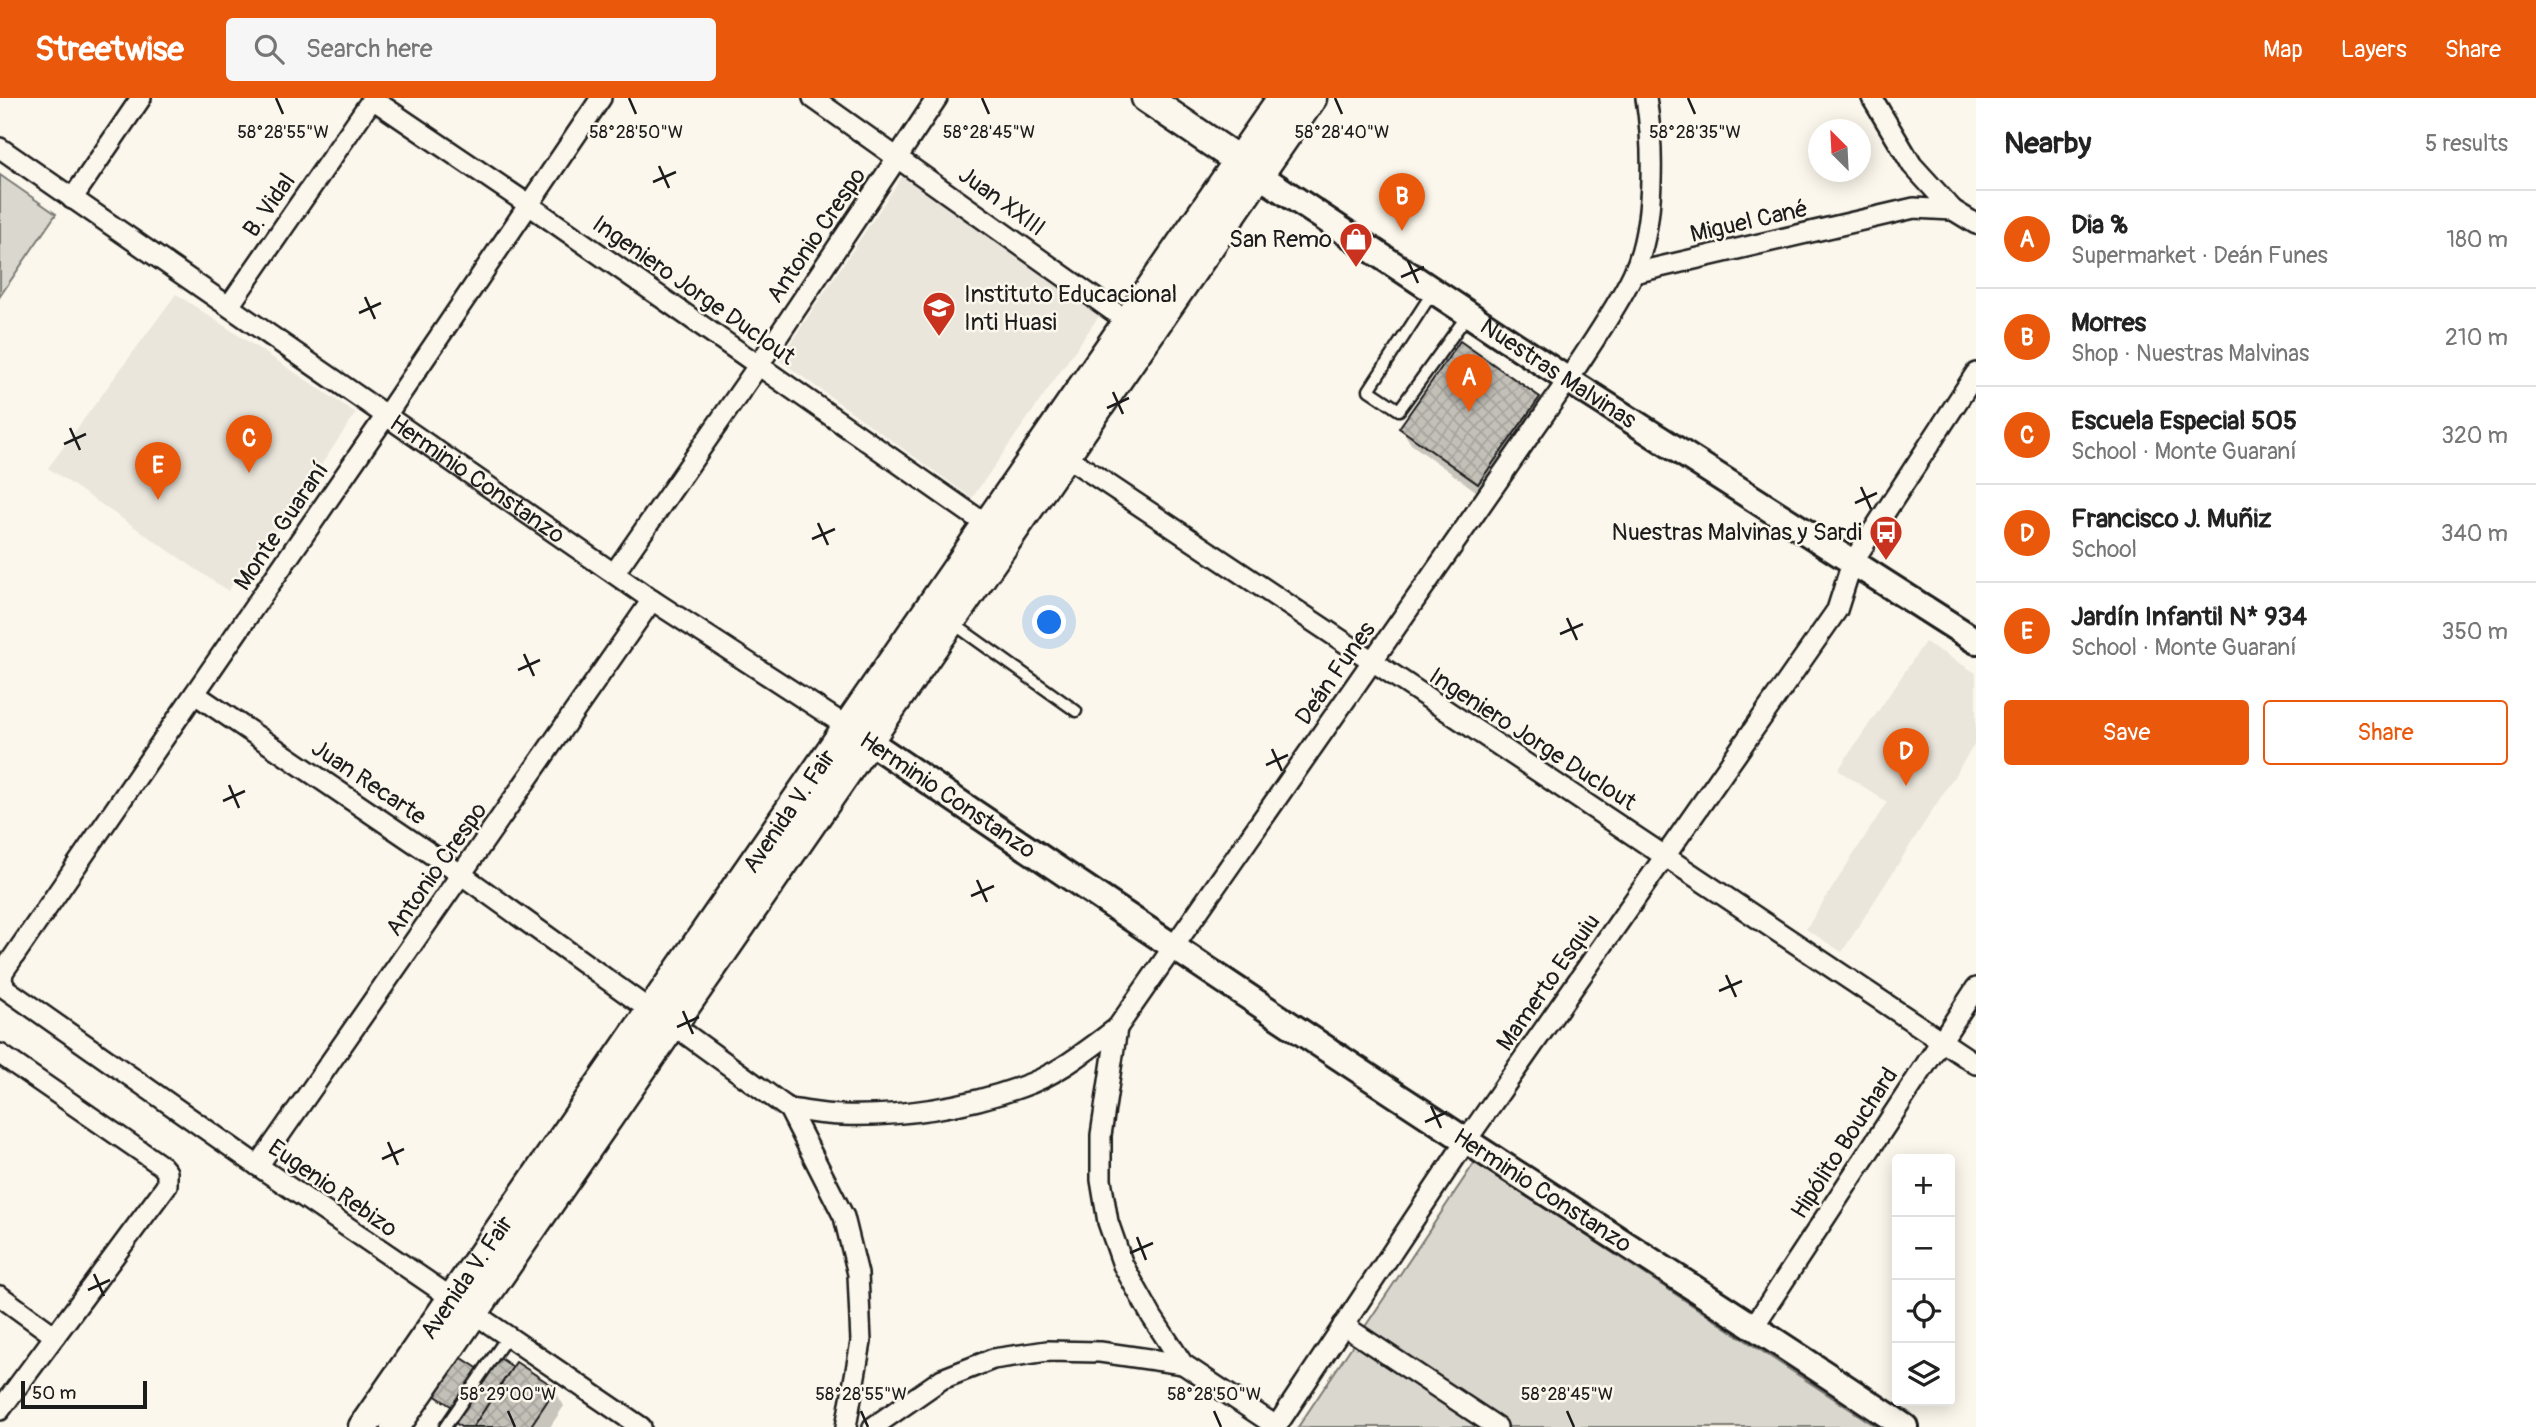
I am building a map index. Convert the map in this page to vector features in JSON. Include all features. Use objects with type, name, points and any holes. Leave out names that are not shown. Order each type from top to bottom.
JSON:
[{"type":"main road","name":"Nuestras Malvinas","points":[[1146,98],[1248,168]]},
{"type":"main road","points":[[1248,168],[1282,98]]},
{"type":"main road","points":[[1248,168],[1312,98]]},
{"type":"main road","name":"Avenida V. Fair","points":[[363,1427],[461,1306],[662,1018],[857,733],[987,525],[1127,321],[1248,168]]},
{"type":"main road","name":"Avenida V. Fair","points":[[857,733],[950,622],[1064,455],[1248,168]]},
{"type":"main road","name":"Avenida V. Fair","points":[[401,1423],[461,1306]]},
{"type":"street","points":[[72,199],[141,98]]},
{"type":"street","name":"Ingeniero Jorge Duclout","points":[[372,98],[987,525]]},
{"type":"street","name":"B. Vidal","points":[[229,306],[372,98]]},
{"type":"street","name":"Monte Guaraní","points":[[2,982],[3,972],[601,98]]},
{"type":"street","name":"Juan XXIII","points":[[813,98],[1127,321]]},
{"type":"street","name":"Antonio Crespo","points":[[615,572],[758,366],[937,98]]},
{"type":"street","points":[[1634,273],[1647,227],[1652,173],[1646,98]]},
{"type":"street","points":[[1872,98],[1912,165],[1953,210],[1976,224]]},
{"type":"street","name":"Herminio Constanzo","points":[[0,148],[652,600],[857,733],[1174,948],[1466,1141],[1755,1326],[1905,1427]]},
{"type":"street","name":"Nuestras Malvinas","points":[[1248,168],[1568,380],[1976,642]]},
{"type":"street","name":"Miguel Cané","points":[[1634,273],[1914,208],[1953,210]]},
{"type":"street","name":"Deán Funes","points":[[1117,1028],[1568,380],[1634,273]]},
{"type":"street","name":"Mamerto Esquiu","points":[[1276,1427],[1466,1141],[1836,610],[1853,563],[1976,373]]},
{"type":"street","name":"Ingeniero Jorge Duclout","points":[[1064,455],[1976,1063]]},
{"type":"street","name":"Antonio Crespo","points":[[258,1166],[652,600]]},
{"type":"street","name":"Juan Recarte","points":[[195,694],[462,875],[789,1109]]},
{"type":"street","name":"Eugenio Rebizo","points":[[2,982],[6,989],[258,1166],[641,1427]]},
{"type":"street","name":"Hipólito Bouchard","points":[[1755,1326],[1976,988]]},
{"type":"street","points":[[789,1109],[841,1115],[898,1114],[966,1102],[1023,1087],[1072,1061],[1117,1028]]},
{"type":"street","points":[[1117,1028],[1101,1135],[1101,1181],[1108,1222],[1124,1265],[1152,1317],[1183,1364],[1276,1427]]},
{"type":"street","points":[[0,1054],[167,1172],[167,1185],[0,1410]]},
{"type":"street","points":[[789,1109],[844,1217],[858,1274],[861,1342],[846,1427]]},
{"type":"street","points":[[0,1296],[55,1336]]},
{"type":"street","points":[[1343,1325],[1497,1427]]},
{"type":"street","points":[[873,1427],[942,1379],[993,1359],[1047,1351],[1100,1352],[1183,1364]]},
{"type":"lane","points":[[1435,290],[1368,390],[1399,410],[1469,313]]},
{"type":"lane","points":[[950,622],[1076,711]]},
{"type":"lane","points":[[445,1427],[507,1337]]},
{"type":"shaded area","points":[[0,175],[56,214],[0,296]]},
{"type":"shaded area","name":"Instituto Educacional Inti Huasi","points":[[903,175],[1099,316],[972,498],[779,360]]},
{"type":"shaded area","points":[[176,294],[356,413],[274,535],[269,533],[228,591],[48,468]]},
{"type":"shaded area","points":[[1925,642],[1976,673],[1976,742],[1842,952],[1806,929],[1887,802],[1838,770]]},
{"type":"shaded area","points":[[1475,1162],[1877,1427],[1298,1427]]},
{"type":"building","points":[[1460,341],[1540,397],[1478,484],[1399,428]]},
{"type":"building","points":[[459,1356],[485,1373],[497,1356],[513,1367],[473,1427],[461,1427],[454,1422],[460,1412],[434,1395]]},
{"type":"building","points":[[516,1362],[556,1388],[530,1427],[473,1427]]},
{"type":"place","name":"Morres","points":[[1402,231]]},
{"type":"place","name":"San Remo","points":[[1356,269]]},
{"type":"place","name":"Instituto Educacional Inti Huasi","points":[[939,338]]},
{"type":"place","name":"Dia %","points":[[1469,412]]},
{"type":"place","name":"Escuela Especial 505","points":[[249,473]]},
{"type":"place","name":"Jardín Infantil N* 934","points":[[158,500]]},
{"type":"place","name":"Nuestras Malvinas y Sardi","points":[[1886,562]]},
{"type":"place","name":"Francisco J. Muñiz","points":[[1906,786]]}]
